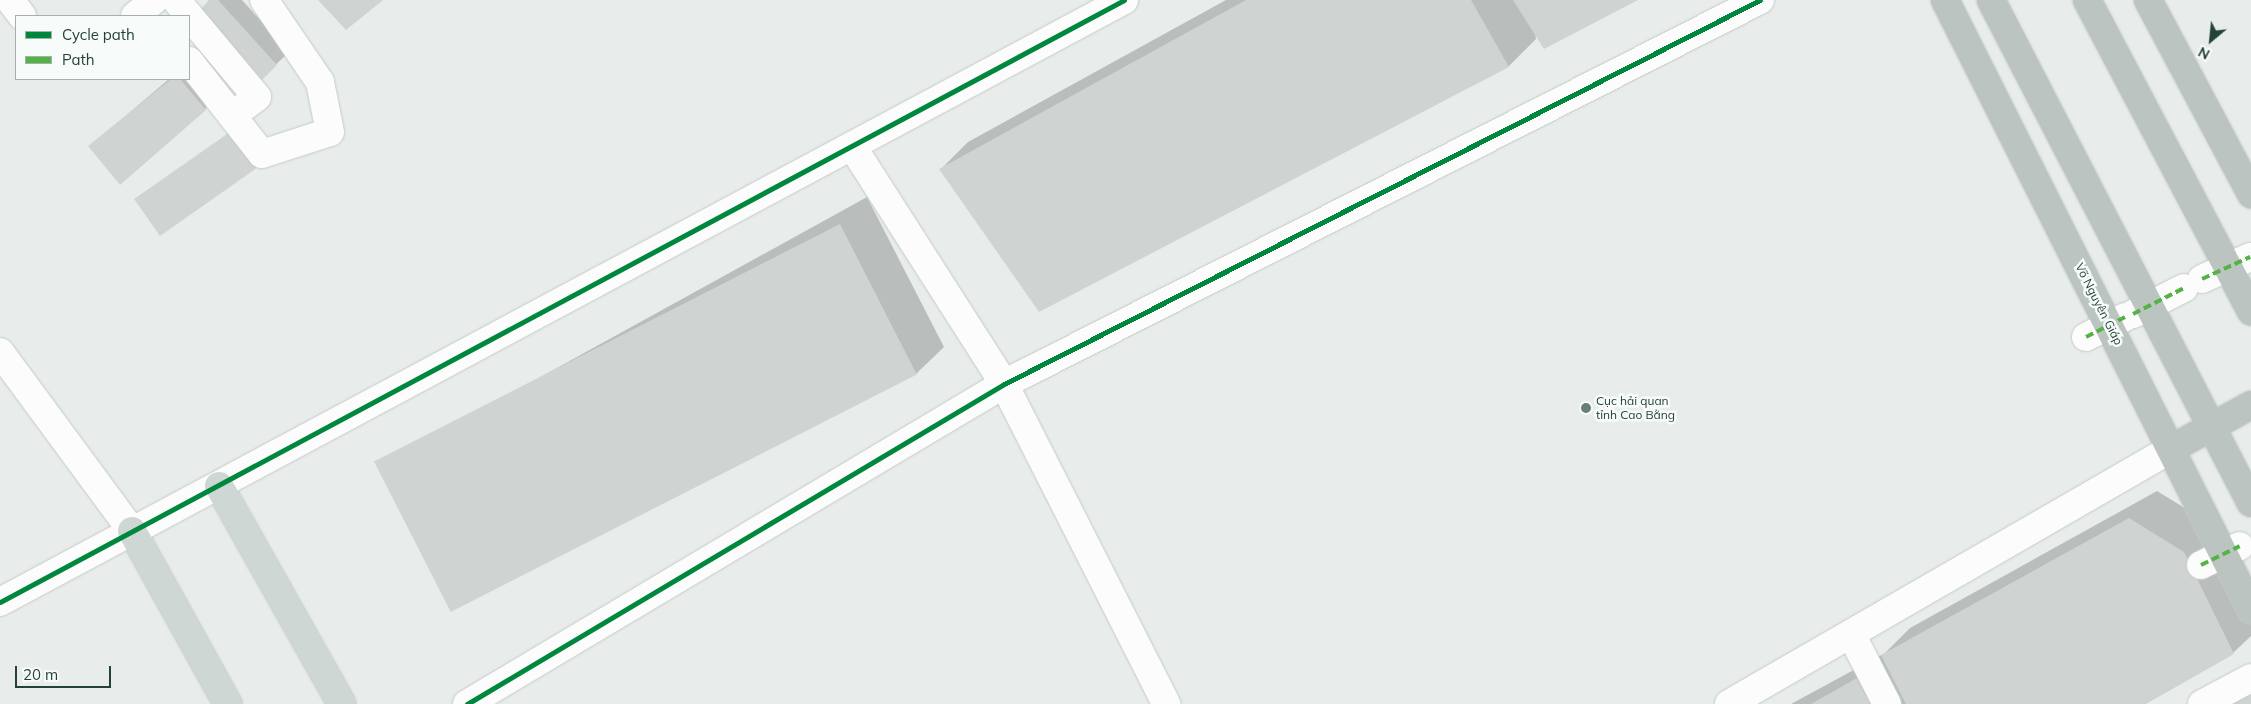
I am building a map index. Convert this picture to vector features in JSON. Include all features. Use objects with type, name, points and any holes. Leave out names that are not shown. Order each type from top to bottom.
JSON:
[{"type":"highway","name":"Võ Nguyên Giáp","points":[[1945,0],[2121,320],[2213,426],[2251,503]]},
{"type":"highway","name":"Võ Nguyên Giáp","points":[[1991,0],[2121,320],[2171,449],[2233,550],[2251,609]]},
{"type":"highway","points":[[2086,0],[2239,262],[2251,311]]},
{"type":"highway","points":[[2148,0],[2251,194]]},
{"type":"highway","points":[[2171,449],[2251,405]]},
{"type":"main road","points":[[220,486],[342,704]]},
{"type":"main road","points":[[132,531],[228,704]]},
{"type":"street","points":[[10,0],[21,15]]},
{"type":"street","points":[[176,0],[265,91],[232,116]]},
{"type":"street","points":[[190,62],[262,154],[330,132],[320,82],[264,0]]},
{"type":"street","points":[[0,602],[220,486],[1124,0]]},
{"type":"street","points":[[467,704],[1004,384],[1760,0]]},
{"type":"street","points":[[852,146],[1004,384],[1166,704]]},
{"type":"street","points":[[2121,320],[2239,262]]},
{"type":"street","points":[[0,352],[132,531]]},
{"type":"street","points":[[1729,704],[2171,449]]},
{"type":"street","points":[[1851,634],[1887,704]]},
{"type":"street","points":[[2202,704],[2251,678]]},
{"type":"building","points":[[209,0],[218,0],[277,65],[262,80],[201,9]]},
{"type":"building","points":[[318,0],[383,0],[346,30]]},
{"type":"building","points":[[1246,0],[1471,0],[1509,67],[1039,312],[939,169]]},
{"type":"building","points":[[1513,0],[1638,0],[1544,49]]},
{"type":"building","points":[[170,80],[181,80],[206,110],[120,185],[88,146]]},
{"type":"building","points":[[230,132],[256,169],[160,236],[134,199]]},
{"type":"building","points":[[840,224],[917,375],[451,612],[374,461]]},
{"type":"building","points":[[2129,518],[2184,552],[2234,654],[2146,704],[1906,704],[1881,655]]},
{"type":"building","points":[[1857,678],[1871,704],[1811,704]]},
{"type":"building","points":[[2251,693],[2251,704],[2232,704]]},
{"type":"marked path","points":[[2202,279],[2250,257]]},
{"type":"marked path","points":[[2133,314],[2184,288]]},
{"type":"marked path","points":[[2086,337],[2125,317]]},
{"type":"marked path","points":[[2201,565],[2240,546]]},
{"type":"cycle path","points":[[0,602],[1124,0]]},
{"type":"cycle path","points":[[467,704],[1004,384],[1760,0]]},
{"type":"place","name":"Cục hải quan tỉnh Cao Bằng","points":[[1586,408]]}]
